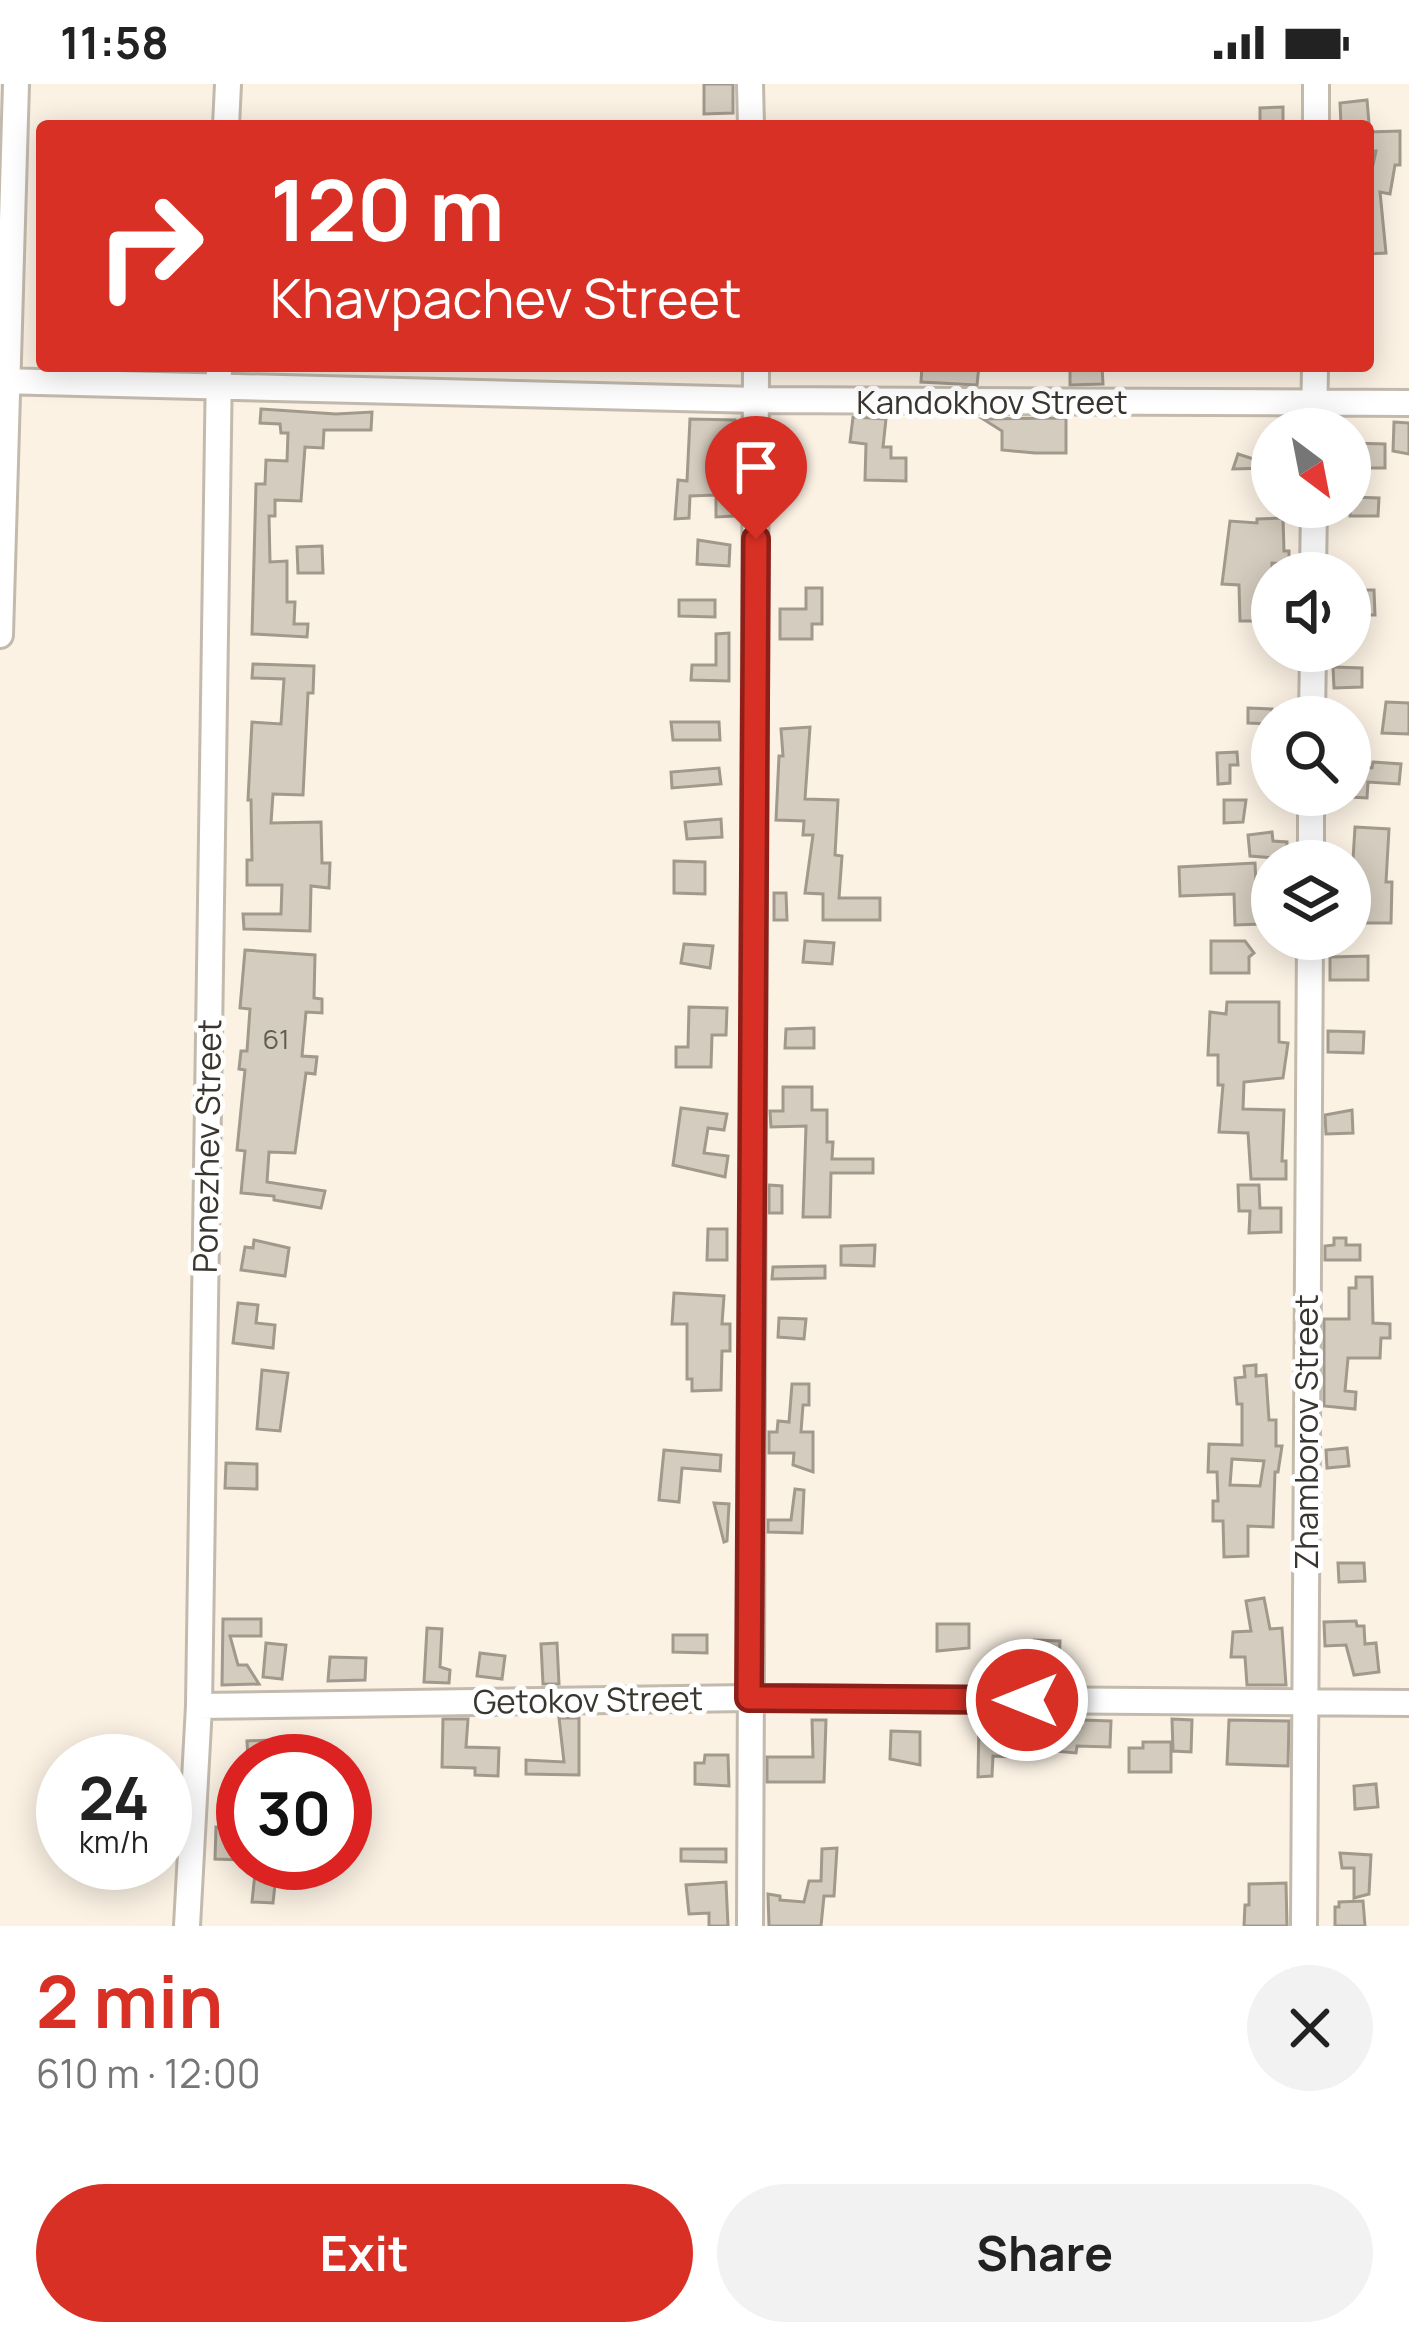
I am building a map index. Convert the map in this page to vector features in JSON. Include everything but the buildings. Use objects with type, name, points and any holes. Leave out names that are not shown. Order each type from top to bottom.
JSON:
[{"type":"street","points":[[0,635],[16,84]]},
{"type":"street","points":[[226,120],[228,84]]},
{"type":"street","points":[[750,84],[751,120]]},
{"type":"street","points":[[1316,84],[1316,120]]},
{"type":"street","points":[[750,1926],[757,372]]},
{"type":"street","points":[[1314,408],[1315,372]]},
{"type":"street","name":"Kandokhov Street","points":[[4,381],[219,377],[757,400],[1251,414]]},
{"type":"street","name":"Ponezhev Street","points":[[187,1926],[199,1706],[219,377]]},
{"type":"street","name":"Kandokhov Street","points":[[1371,408],[1409,403]]},
{"type":"street","name":"Zhamborov Street","points":[[1304,1926],[1310,960]]},
{"type":"street","name":"Getokov Street","points":[[199,1706],[749,1698],[1409,1703]]},
{"type":"route","points":[[756,539],[749,1698],[1027,1700]]}]
